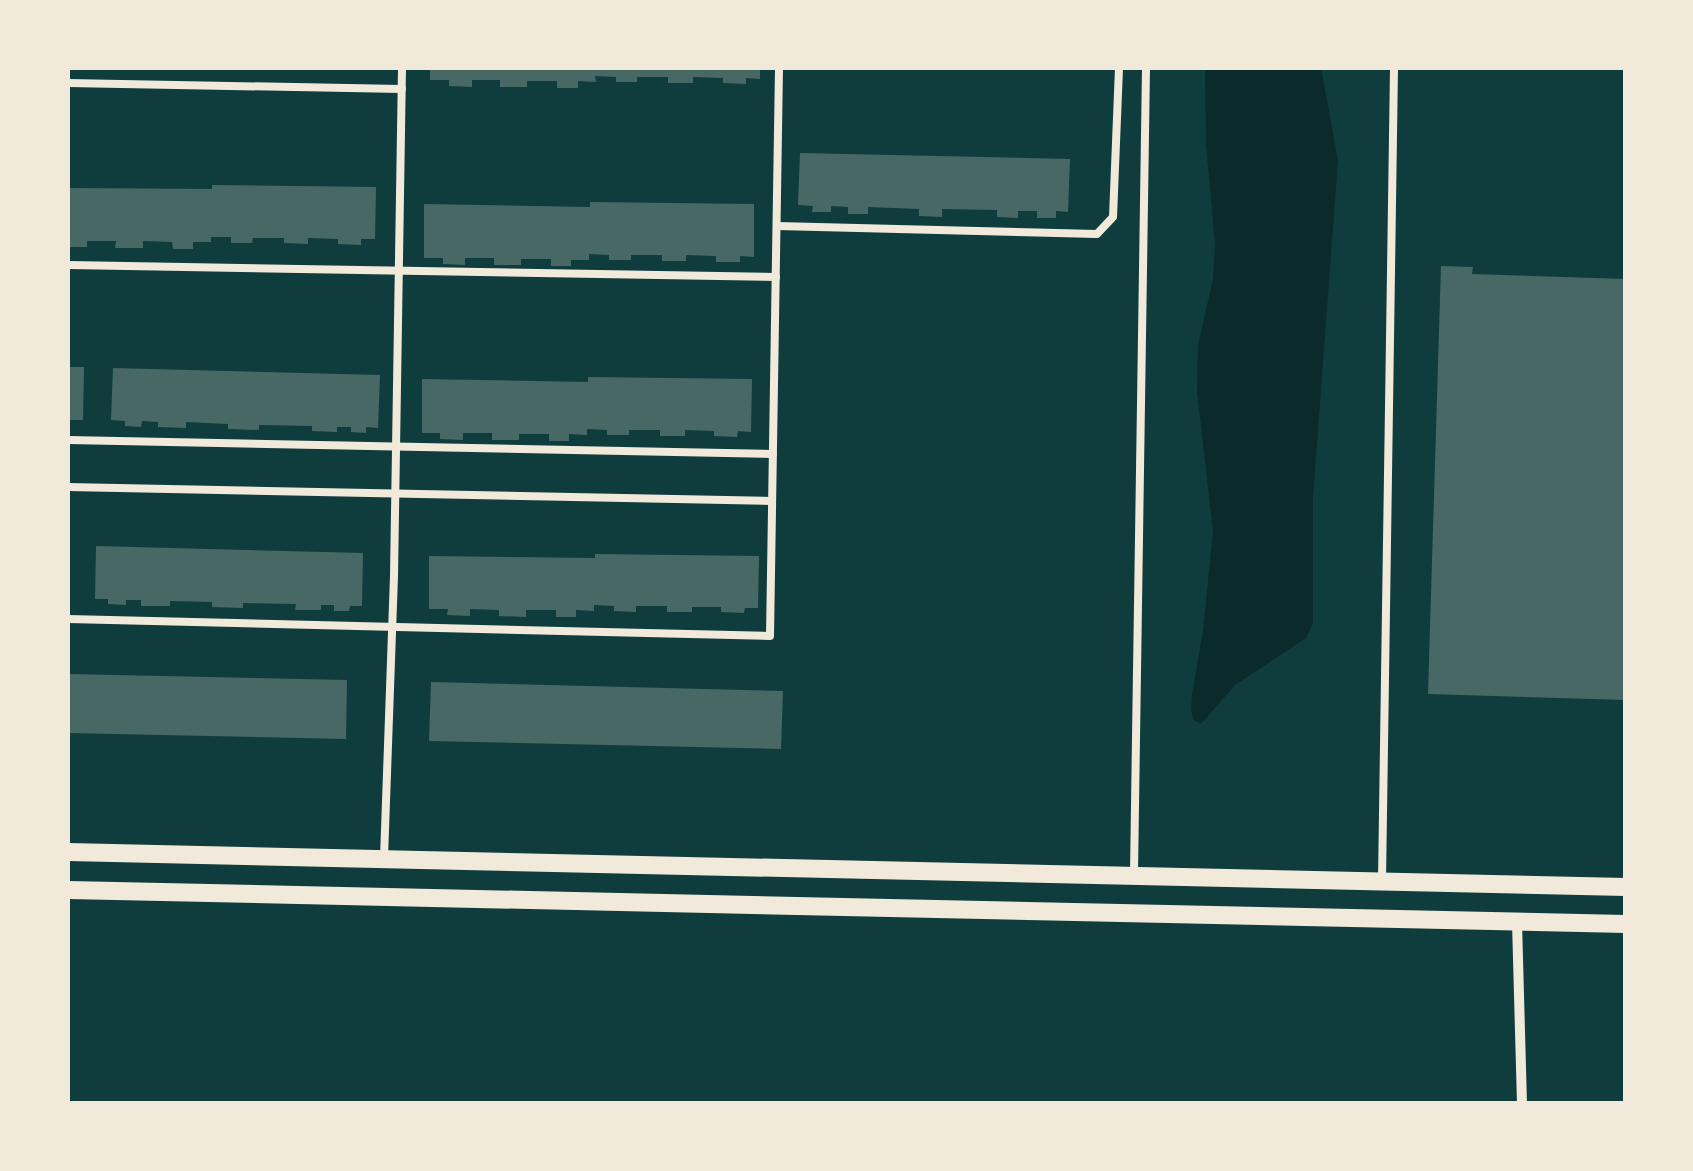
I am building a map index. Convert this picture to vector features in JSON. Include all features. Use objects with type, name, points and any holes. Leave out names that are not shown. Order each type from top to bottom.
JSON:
[{"type":"street","points":[[68,852],[1626,886]]},
{"type":"street","points":[[68,890],[1626,924]]},
{"type":"street","points":[[1517,922],[1522,1104]]},
{"type":"lane","points":[[384,859],[402,68]]},
{"type":"lane","points":[[68,618],[770,636],[780,68]]},
{"type":"lane","points":[[777,226],[1097,234],[1113,217],[1119,68]]},
{"type":"lane","points":[[1134,876],[1146,68]]},
{"type":"lane","points":[[1382,881],[1394,68]]},
{"type":"lane","points":[[68,83],[402,89]]},
{"type":"lane","points":[[68,266],[776,277]]},
{"type":"lane","points":[[68,440],[773,454]]},
{"type":"lane","points":[[68,487],[772,501]]},
{"type":"water","points":[[1205,68],[1321,68],[1338,160],[1313,497],[1313,623],[1306,638],[1235,685],[1201,724],[1194,720],[1191,711],[1192,694],[1213,531],[1197,391],[1198,345],[1213,279],[1215,244],[1206,144]]},
{"type":"building","points":[[430,68],[760,68],[760,79],[746,78],[746,84],[693,77],[693,83],[668,83],[668,77],[616,82],[616,77],[595,76],[596,82],[578,81],[578,88],[557,88],[557,81],[527,81],[527,87],[500,87],[500,80],[472,80],[472,87],[449,86],[449,80],[430,80]]},
{"type":"building","points":[[800,153],[1070,159],[1068,212],[1056,211],[1056,218],[1037,218],[1037,211],[1018,211],[1018,218],[997,217],[997,210],[942,209],[942,217],[919,216],[919,209],[868,207],[868,214],[848,214],[848,207],[831,206],[831,212],[812,212],[813,206],[798,205]]},
{"type":"building","points":[[212,185],[376,187],[375,239],[361,239],[361,245],[308,238],[308,244],[284,243],[284,238],[231,243],[231,237],[211,237],[211,242],[193,242],[193,249],[173,249],[172,242],[143,241],[143,248],[115,248],[116,241],[87,241],[87,247],[68,247],[68,188],[212,189]]},
{"type":"building","points":[[590,202],[754,204],[754,257],[740,256],[740,262],[716,262],[716,256],[686,255],[686,261],[662,261],[662,255],[609,260],[609,255],[589,254],[589,260],[571,260],[571,266],[551,266],[551,259],[521,259],[521,265],[494,265],[494,258],[465,258],[465,265],[443,264],[443,258],[424,258],[424,204],[590,207]]},
{"type":"building","points":[[1441,266],[1473,267],[1472,274],[1626,279],[1626,700],[1428,694]]},
{"type":"building","points":[[68,367],[84,367],[83,420],[68,420]]},
{"type":"building","points":[[113,368],[380,375],[378,428],[366,427],[366,433],[351,432],[351,427],[337,427],[337,432],[312,431],[312,426],[259,425],[259,430],[186,422],[186,428],[158,427],[158,422],[142,421],[141,427],[125,426],[125,421],[111,420]]},
{"type":"building","points":[[588,377],[752,379],[751,432],[738,431],[737,437],[685,430],[685,436],[660,436],[660,430],[607,435],[607,430],[587,429],[587,435],[569,434],[569,441],[549,441],[549,434],[519,434],[519,440],[492,440],[492,433],[463,433],[463,440],[440,439],[440,433],[422,433],[422,379],[588,382]]},
{"type":"building","points":[[96,546],[363,553],[362,606],[334,611],[334,605],[321,605],[321,610],[295,610],[296,604],[243,603],[243,608],[212,607],[212,602],[170,601],[170,606],[141,606],[141,600],[126,600],[126,605],[108,604],[108,599],[95,599]]},
{"type":"building","points":[[595,554],[759,556],[758,608],[745,608],[744,613],[721,612],[721,607],[667,612],[667,606],[636,606],[636,612],[594,605],[594,611],[576,610],[576,617],[556,617],[556,610],[526,610],[526,617],[499,616],[499,610],[470,609],[470,616],[447,615],[448,609],[429,609],[429,556],[595,558]]},
{"type":"building","points":[[68,674],[347,680],[346,739],[68,733]]},
{"type":"building","points":[[431,682],[783,691],[781,749],[429,741]]}]
